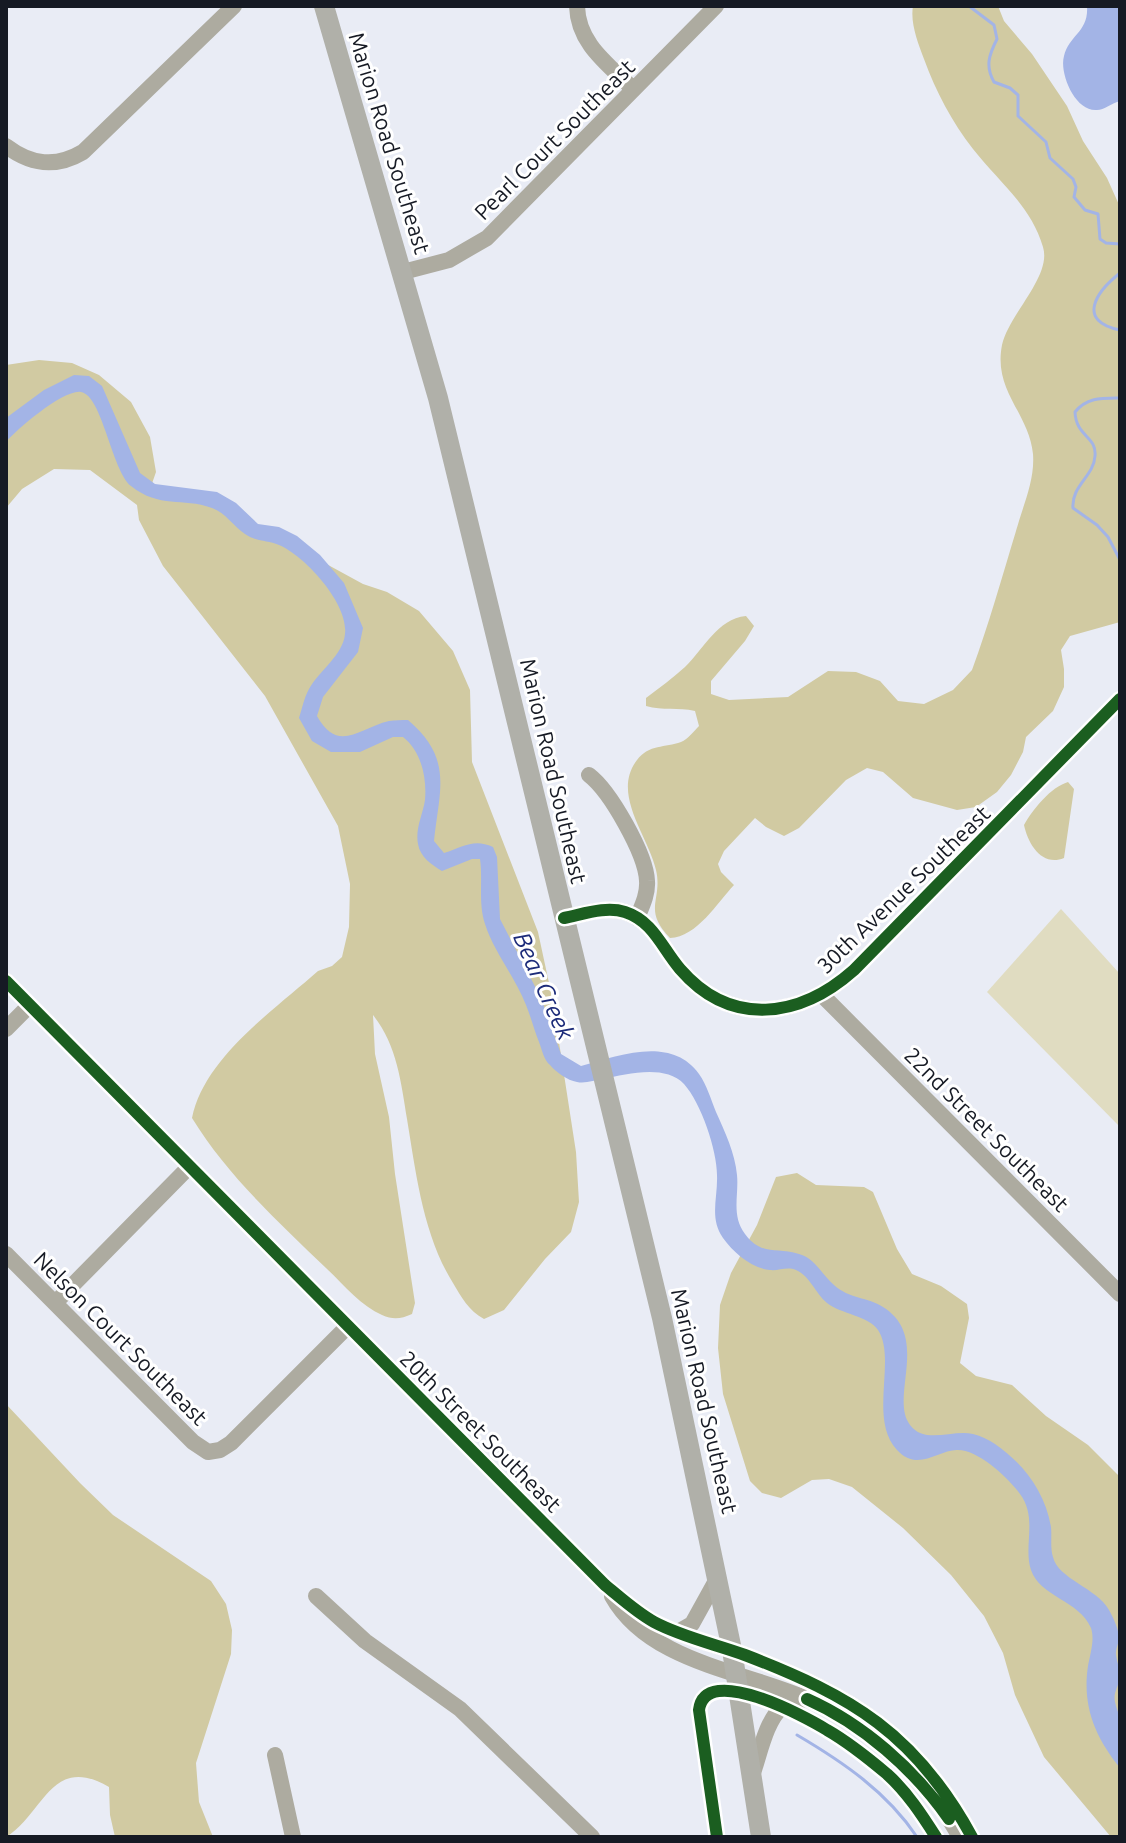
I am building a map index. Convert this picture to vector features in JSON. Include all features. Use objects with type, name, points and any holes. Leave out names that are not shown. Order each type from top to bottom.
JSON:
[{"type":"main road","name":"Marion Road Southeast","points":[[324,6],[444,420],[662,1318],[732,1650],[761,1837]]},
{"type":"street","points":[[6,146],[27,160],[38,163],[61,162],[83,152],[234,6]]},
{"type":"street","points":[[577,6],[577,20],[584,38],[633,89]]},
{"type":"street","name":"Pearl Court Southeast","points":[[403,272],[449,260],[487,238],[716,6]]},
{"type":"street","name":"30th Avenue Southeast","points":[[637,918],[656,935],[688,978],[719,999],[744,1007],[771,1010],[798,1006],[841,982],[870,955],[1120,699]]},
{"type":"street","points":[[564,918],[608,910],[637,918],[647,887],[644,866],[614,802],[589,775]]},
{"type":"street","name":"20th Street Southeast","points":[[6,981],[605,1585],[642,1615],[678,1632],[815,1683],[866,1713],[925,1766],[972,1837]]},
{"type":"street","name":"22nd Street Southeast","points":[[822,995],[1120,1294]]},
{"type":"street","points":[[6,1029],[30,1005]]},
{"type":"street","points":[[55,1303],[190,1166]]},
{"type":"street","name":"Nelson Court Southeast","points":[[6,1254],[193,1442],[208,1452],[220,1450],[231,1443],[348,1326]]},
{"type":"street","points":[[678,1632],[692,1624],[718,1577]]},
{"type":"street","name":"20th Street Southeast","points":[[605,1585],[620,1610],[650,1638],[807,1699],[833,1711],[865,1733],[899,1763],[939,1807],[960,1837]]},
{"type":"street","points":[[316,1596],[365,1641],[460,1709],[592,1837]]},
{"type":"street","points":[[753,1773],[768,1732],[781,1708],[788,1703],[807,1699]]},
{"type":"street","points":[[275,1755],[290,1833]]},
{"type":"shaded area","points":[[913,6],[998,6],[1004,21],[1032,54],[1067,106],[1120,207],[1120,622],[1070,636],[1061,650],[1064,687],[1053,711],[1026,737],[1023,752],[1011,775],[997,792],[976,807],[957,810],[913,798],[883,772],[867,768],[846,780],[799,828],[784,836],[755,818],[724,851],[718,864],[721,872],[734,885],[698,926],[670,938],[655,912],[656,870],[629,801],[628,787],[630,773],[642,755],[652,749],[681,742],[699,726],[695,711],[646,706],[646,698],[685,667],[719,629],[736,618],[746,616],[754,626],[711,681],[711,694],[729,700],[788,697],[828,671],[856,672],[880,681],[898,701],[924,704],[953,690],[972,670],[1028,493],[1033,464],[1030,439],[1002,376],[1001,361],[1006,333],[1041,270],[1043,247],[1031,219],[973,149],[945,106],[917,40]]},
{"type":"shaded area","points":[[39,360],[72,363],[99,375],[131,402],[150,437],[156,472],[149,492],[222,507],[363,584],[387,592],[419,611],[453,651],[470,690],[472,762],[538,932],[552,997],[576,1152],[579,1202],[571,1232],[504,1310],[484,1319],[470,1308],[434,1245],[422,1203],[397,1064],[388,1039],[373,1015],[375,1054],[389,1117],[415,1303],[412,1314],[386,1317],[352,1294],[254,1197],[221,1159],[192,1118],[210,1075],[225,1056],[318,971],[332,966],[342,957],[349,927],[350,884],[338,826],[265,696],[163,566],[139,520],[137,505],[90,470],[54,469],[22,489],[6,508],[6,365]]},
{"type":"shaded area","points":[[1068,782],[1074,789],[1064,858],[1049,859],[1037,852],[1024,825],[1043,799]]},
{"type":"shaded area","points":[[1061,909],[1120,974],[1120,1127],[987,992]]},
{"type":"shaded area","points":[[797,1173],[816,1185],[864,1187],[873,1192],[897,1249],[912,1274],[941,1286],[967,1304],[969,1318],[960,1363],[976,1376],[1012,1385],[1046,1416],[1088,1445],[1120,1477],[1120,1837],[1111,1837],[1044,1757],[1015,1695],[1003,1653],[984,1616],[951,1575],[903,1528],[852,1487],[829,1479],[812,1480],[781,1498],[762,1493],[750,1481],[723,1394],[718,1348],[720,1305],[731,1273],[757,1225],[776,1177]]},
{"type":"shaded area","points":[[6,1404],[113,1515],[211,1581],[226,1604],[232,1630],[231,1654],[196,1763],[199,1802],[213,1837],[115,1837],[109,1787],[89,1778],[74,1777],[50,1791],[19,1827],[6,1837]]},
{"type":"water","points":[[1087,6],[1120,6],[1120,101],[1097,110],[1082,105],[1070,90],[1063,63],[1070,43],[1085,22]]},
{"type":"water","points":[[74,375],[89,376],[102,386],[140,473],[155,484],[217,492],[236,503],[258,524],[279,527],[297,536],[320,555],[344,583],[363,628],[358,652],[323,697],[317,716],[333,734],[341,736],[401,720],[408,720],[423,734],[438,762],[440,776],[434,841],[444,853],[474,843],[493,847],[497,857],[500,919],[541,998],[561,1054],[581,1066],[643,1052],[674,1055],[687,1062],[704,1083],[732,1151],[737,1175],[738,1220],[745,1234],[763,1248],[805,1256],[840,1290],[883,1307],[897,1320],[905,1334],[907,1350],[905,1413],[916,1431],[931,1435],[965,1433],[982,1437],[1005,1452],[1032,1480],[1048,1514],[1056,1565],[1103,1602],[1117,1627],[1119,1638],[1116,1653],[1120,1679],[1115,1699],[1121,1725],[1120,1768],[1097,1733],[1089,1708],[1087,1681],[1091,1628],[1078,1611],[1042,1587],[1031,1570],[1028,1513],[1015,1487],[992,1466],[966,1451],[951,1451],[921,1460],[905,1457],[889,1437],[884,1422],[885,1357],[883,1342],[874,1325],[827,1303],[801,1273],[793,1269],[770,1270],[756,1266],[727,1244],[716,1223],[717,1175],[711,1140],[702,1115],[684,1084],[667,1074],[656,1072],[580,1082],[562,1076],[548,1063],[528,1010],[485,924],[480,859],[472,859],[442,871],[427,860],[419,849],[417,838],[425,800],[425,782],[422,765],[409,743],[403,737],[393,737],[360,752],[331,752],[312,741],[299,718],[303,704],[313,682],[340,649],[345,634],[340,609],[323,582],[301,559],[275,543],[249,537],[217,510],[152,498],[131,486],[118,465],[95,406],[81,392],[53,403],[6,442],[6,418],[44,390]]},
{"type":"waterway","points":[[969,6],[994,25],[997,39],[989,66],[994,82],[1018,95],[1018,116],[1046,142],[1050,158],[1073,179],[1076,187],[1074,197],[1085,210],[1098,214],[1100,239],[1106,243],[1120,244]]},
{"type":"waterway","points":[[1120,273],[1094,305],[1098,320],[1120,330]]},
{"type":"waterway","points":[[1120,398],[1090,401],[1075,412],[1079,427],[1093,444],[1095,456],[1073,500],[1073,508],[1108,537],[1120,560]]},
{"type":"waterway","points":[[797,1735],[863,1779],[892,1806],[917,1837]]},
{"type":"cycle path","points":[[564,918],[610,910],[635,916],[650,928],[680,969],[700,988],[721,1001],[743,1008],[766,1010],[811,998],[854,970],[1120,699]]},
{"type":"cycle path","points":[[6,981],[605,1585],[654,1622],[783,1670],[849,1703],[904,1745],[928,1771],[951,1801],[972,1837]]},
{"type":"cycle path","points":[[717,1837],[699,1710],[705,1697],[719,1691],[737,1692],[779,1705],[843,1740],[894,1781],[936,1837]]},
{"type":"cycle path","points":[[807,1699],[848,1721],[886,1750],[920,1783],[949,1819]]},
{"type":"water label","name":"Bear Creek","points":[[544,986]]}]
